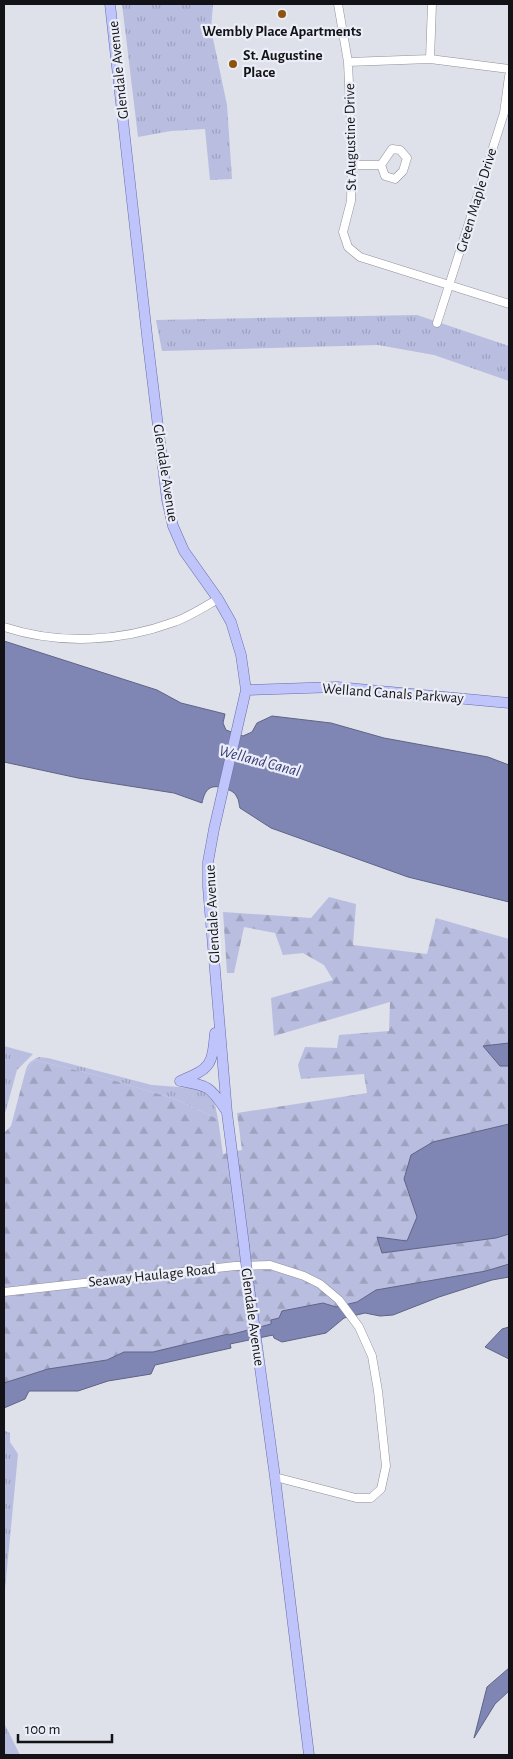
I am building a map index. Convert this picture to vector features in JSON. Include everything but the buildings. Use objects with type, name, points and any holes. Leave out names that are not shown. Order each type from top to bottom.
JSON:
[{"type":"main road","name":"Glendale Avenue","points":[[110,4],[167,500],[178,539],[184,551],[218,599],[231,622],[241,655],[246,690],[208,862],[208,887],[227,1113],[309,1755]]},
{"type":"main road","name":"Welland Canals Parkway","points":[[246,690],[337,687],[509,703]]},
{"type":"main road","points":[[218,1010],[210,1064],[205,1070],[180,1081],[206,1086],[214,1092],[227,1113]]},
{"type":"street","name":"St Augustine Drive","points":[[338,4],[348,62],[352,165],[351,201],[343,232],[348,247],[360,257],[509,304]]},
{"type":"street","points":[[430,59],[432,4]]},
{"type":"street","points":[[348,62],[430,59],[509,69]]},
{"type":"street","name":"Green Maple Drive","points":[[437,324],[504,113],[509,76]]},
{"type":"street","points":[[352,165],[381,165]]},
{"type":"street","points":[[4,627],[40,635],[66,638],[126,636],[174,622],[218,599]]},
{"type":"street","name":"Seaway Haulage Road","points":[[4,1292],[235,1266],[270,1265],[304,1276],[320,1284],[339,1300],[359,1327],[372,1356],[378,1391],[386,1466],[381,1489],[371,1498],[356,1498],[274,1477]]},
{"type":"green space","points":[[122,4],[213,4],[211,29],[227,105],[232,179],[210,180],[205,129],[171,131],[138,137]]},
{"type":"green space","points":[[417,315],[509,346],[509,381],[434,355],[378,345],[162,351],[156,320]]},
{"type":"green space","points":[[329,897],[356,904],[353,945],[427,954],[436,918],[509,939],[509,1043],[484,1047],[500,1066],[509,1066],[509,1124],[433,1142],[404,1179],[417,1217],[407,1242],[377,1238],[382,1253],[496,1238],[509,1234],[509,1264],[486,1271],[376,1290],[357,1302],[336,1307],[323,1303],[279,1318],[271,1324],[228,1335],[153,1352],[124,1352],[107,1360],[48,1369],[4,1383],[4,1133],[11,1126],[25,1073],[34,1060],[96,1075],[175,1099],[218,1119],[223,1154],[242,1150],[237,1113],[367,1093],[364,1074],[301,1079],[298,1065],[305,1047],[337,1048],[339,1035],[389,1031],[390,1002],[274,1036],[271,998],[333,980],[324,965],[303,953],[283,955],[275,933],[244,927],[234,973],[227,973],[223,912],[311,918]]},
{"type":"green space","points":[[4,1046],[33,1054],[17,1070],[4,1117]]},
{"type":"green space","points":[[39,1057],[152,1085],[206,1089],[214,1100],[218,1119],[175,1099],[96,1075],[34,1060],[25,1073],[29,1063],[33,1060]]},
{"type":"green space","points":[[4,1432],[10,1433],[10,1442],[18,1454],[4,1600]]},
{"type":"green space","points":[[4,1723],[20,1755],[4,1755]]},
{"type":"water","name":"Welland Canal","points":[[4,641],[157,690],[181,703],[225,714],[223,723],[226,730],[243,736],[252,732],[257,723],[272,716],[331,723],[384,738],[488,757],[509,765],[509,902],[408,877],[271,828],[240,808],[236,795],[224,788],[212,787],[209,789],[202,803],[174,793],[78,778],[4,762]]},
{"type":"water","points":[[509,1043],[509,1066],[500,1066],[483,1046]]},
{"type":"water","points":[[509,1124],[509,1234],[496,1238],[382,1253],[377,1237],[407,1241],[417,1217],[404,1179],[411,1155],[433,1142]]},
{"type":"water","points":[[509,1264],[509,1277],[492,1280],[439,1297],[393,1315],[380,1316],[365,1313],[344,1318],[326,1333],[282,1342],[274,1338],[273,1335],[230,1344],[231,1348],[155,1365],[151,1374],[108,1381],[78,1391],[29,1391],[25,1399],[4,1408],[4,1383],[48,1369],[107,1360],[124,1352],[153,1352],[229,1335],[271,1324],[271,1320],[279,1318],[282,1311],[323,1303],[336,1307],[357,1302],[376,1290],[486,1271]]},
{"type":"water","points":[[509,1327],[509,1359],[485,1347],[502,1329]]},
{"type":"water","points":[[509,1668],[509,1691],[495,1704],[474,1738],[487,1687]]},
{"type":"place","name":"Wembly Place Apartments","points":[[282,14]]},
{"type":"place","name":"St. Augustine Place","points":[[233,64]]}]
